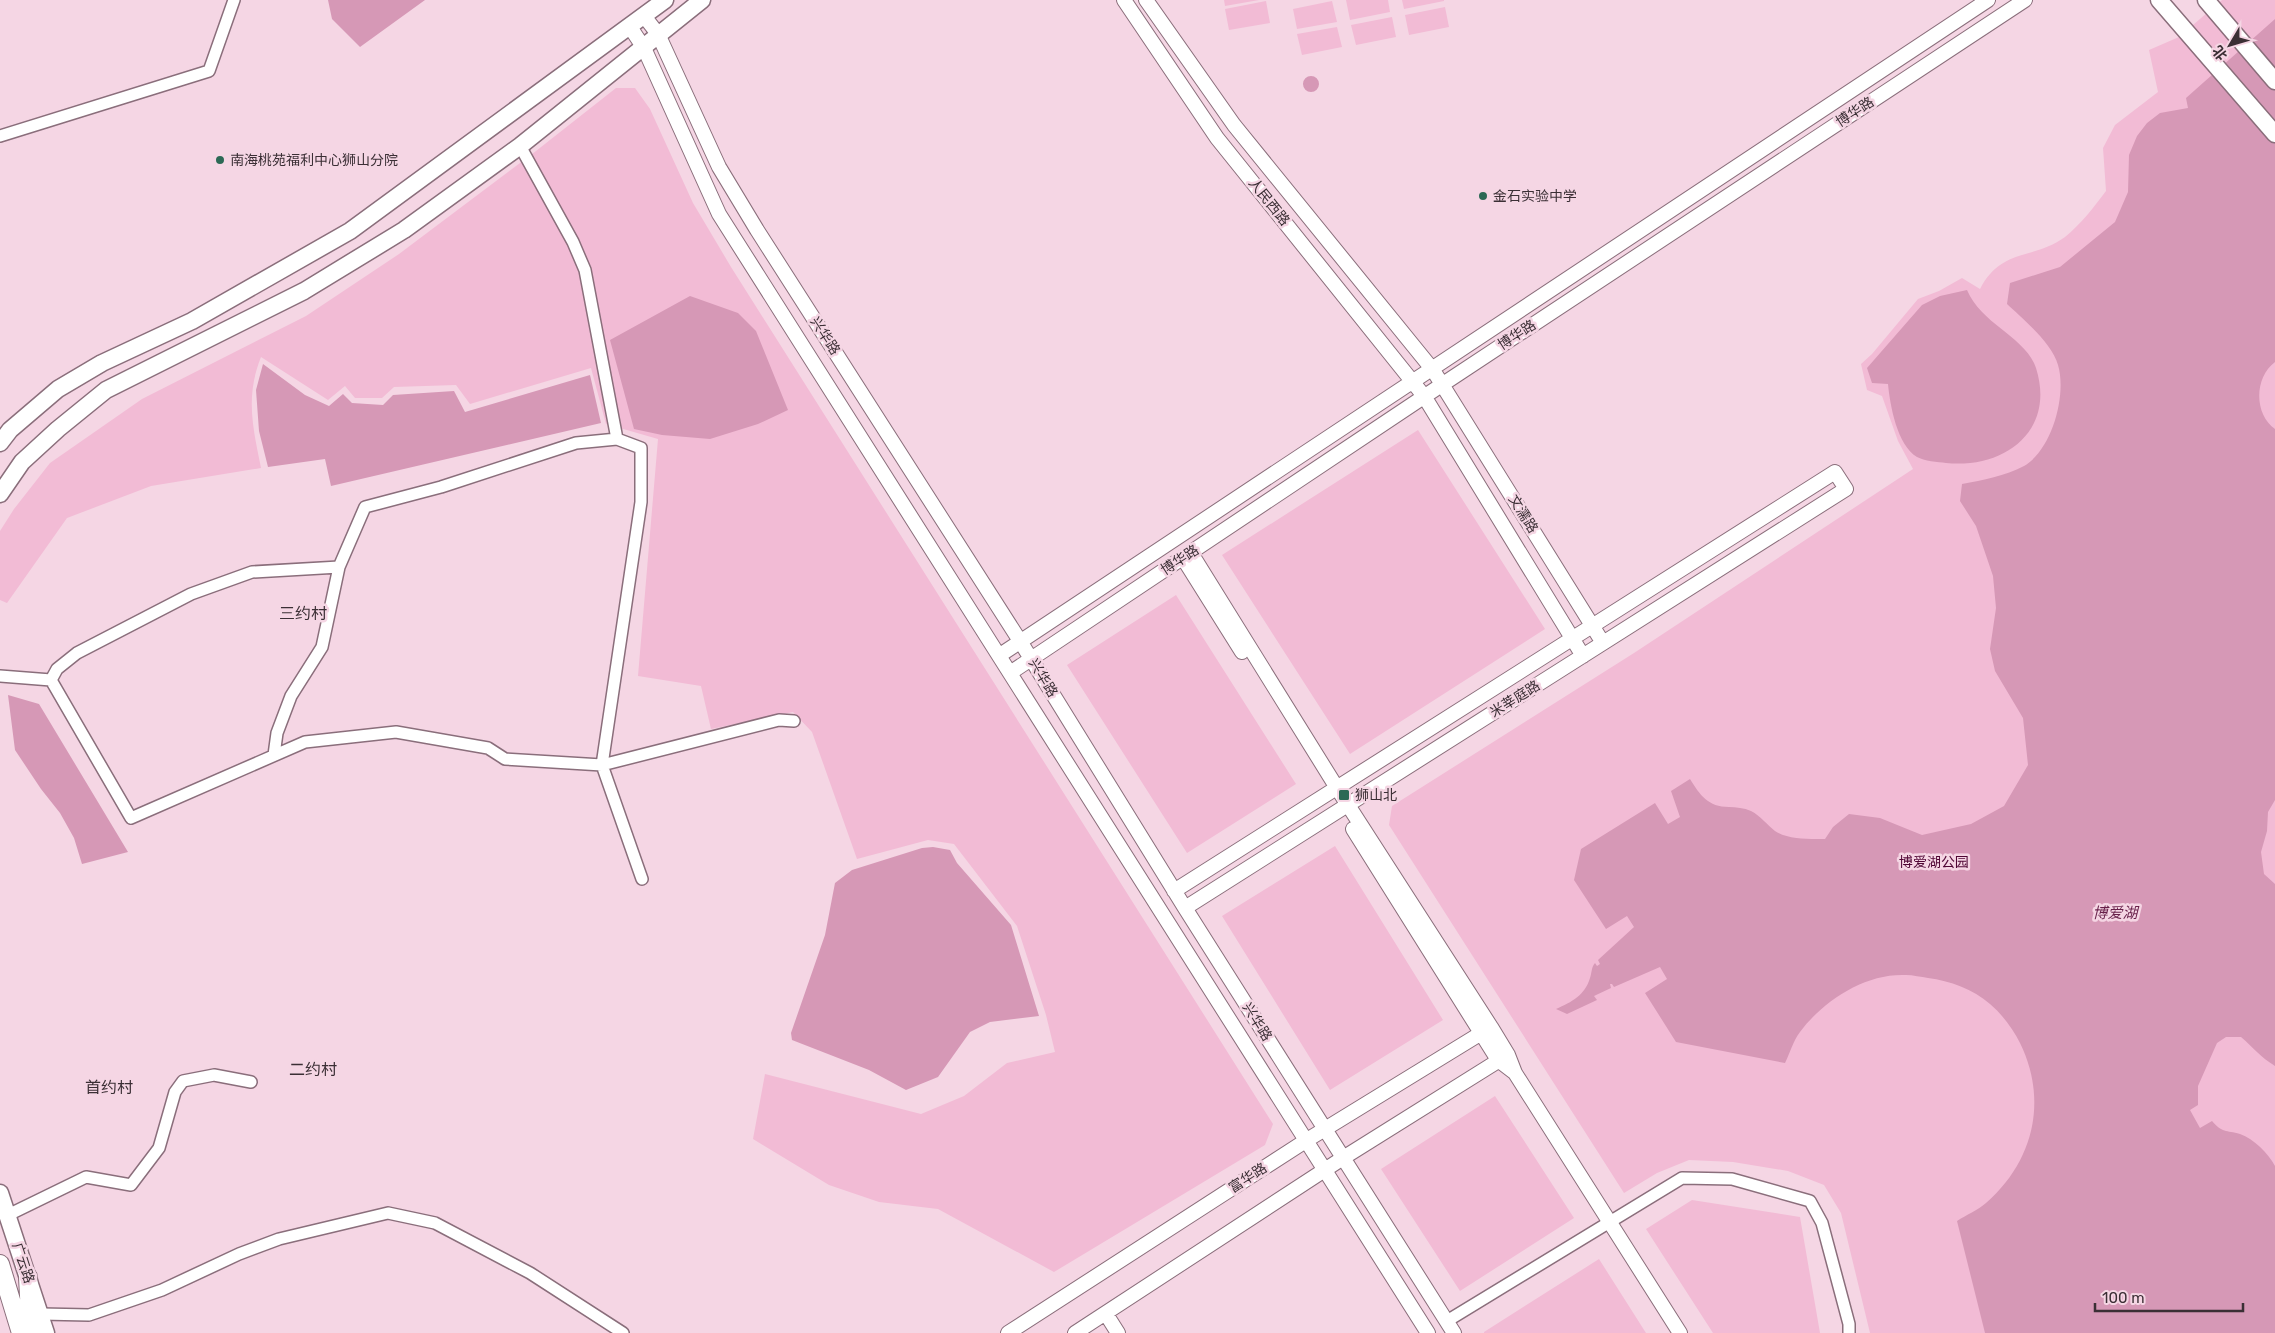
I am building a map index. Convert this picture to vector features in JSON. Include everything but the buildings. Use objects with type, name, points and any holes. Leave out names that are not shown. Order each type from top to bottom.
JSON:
[{"type":"main road","points":[[0,443],[10,430],[58,389],[102,363],[192,321],[350,231],[665,0]]},
{"type":"main road","points":[[0,494],[22,462],[58,429],[106,390],[304,291],[404,230],[520,146],[702,0]]},
{"type":"main road","points":[[2159,0],[2275,134]]},
{"type":"main road","points":[[2206,0],[2275,81]]},
{"type":"main road","name":"广云路","points":[[0,1193],[46,1333]]},
{"type":"main road","name":"广云路","points":[[0,1264],[21,1333]]},
{"type":"main road","points":[[28,1277],[31,1333]]},
{"type":"street","points":[[0,136],[209,71],[234,0]]},
{"type":"street","name":"人民西路","points":[[1124,0],[1217,138],[1424,396]]},
{"type":"street","name":"文濡路","points":[[1146,0],[1234,124],[1443,384],[1603,644]]},
{"type":"street","name":"博华路","points":[[1000,655],[1433,370],[1988,0]]},
{"type":"street","name":"博华路","points":[[1010,673],[1424,396],[2025,0]]},
{"type":"street","name":"兴华路","points":[[644,16],[658,34],[719,167],[757,230],[1020,641],[1174,891],[1450,1327]]},
{"type":"street","name":"兴华路","points":[[630,27],[644,48],[719,214],[1428,1333]]},
{"type":"street","points":[[520,146],[573,242],[585,270],[617,439]]},
{"type":"street","name":"文濡路","points":[[1424,396],[1583,656]]},
{"type":"street","points":[[274,756],[277,733],[291,696],[322,646],[339,568],[364,507],[441,487],[576,443],[617,439],[641,448],[641,502],[602,765],[642,880]]},
{"type":"street","name":"米莘庭路","points":[[1174,891],[1835,472],[1846,489],[1185,908]]},
{"type":"street","points":[[1187,556],[1333,790],[1680,1333]]},
{"type":"street","points":[[51,680],[57,669],[77,653],[191,594],[252,572],[339,568]]},
{"type":"street","points":[[0,676],[51,680]]},
{"type":"street","points":[[51,680],[131,818],[305,742],[396,732],[488,748],[505,759],[602,765],[779,720],[794,721]]},
{"type":"street","name":"富华路","points":[[1008,1333],[1306,1140],[1486,1030]]},
{"type":"street","points":[[1076,1333],[1326,1171],[1343,1158],[1503,1057]]},
{"type":"street","points":[[8,1215],[86,1177],[131,1185],[159,1148],[175,1092],[183,1081],[214,1076],[251,1082]]},
{"type":"street","points":[[1450,1327],[1610,1222],[1682,1178],[1732,1179],[1810,1202],[1822,1222],[1850,1324],[1849,1333]]},
{"type":"street","points":[[40,1314],[89,1315],[162,1290],[238,1254],[279,1240],[388,1213],[435,1223],[530,1273],[622,1333]]},
{"type":"street","points":[[1106,1314],[1118,1333]]},
{"type":"green space","points":[[1224,0],[1259,0],[1225,6]]},
{"type":"green space","points":[[1346,0],[1388,0],[1390,12],[1350,20]]},
{"type":"green space","points":[[1402,0],[1444,0],[1444,1],[1404,9]]},
{"type":"green space","name":"博爱湖公园","points":[[2222,0],[2275,0],[2275,1333],[1870,1333],[1841,1213],[1824,1185],[1788,1171],[1733,1162],[1689,1160],[1657,1173],[1624,1193],[1389,825],[1392,806],[1634,653],[1913,469],[1898,441],[1882,396],[1867,390],[1861,364],[1872,354],[1918,299],[1939,291],[1962,278],[1980,289],[1998,266],[2008,260],[2053,244],[2065,237],[2076,227],[2106,191],[2103,148],[2115,125],[2158,92],[2149,50],[2179,37]]},
{"type":"green space","points":[[1266,1],[1270,23],[1229,30],[1225,9]]},
{"type":"green space","points":[[1332,1],[1337,22],[1297,29],[1293,9]]},
{"type":"green space","points":[[1445,7],[1449,27],[1409,35],[1405,15]]},
{"type":"green space","points":[[1392,17],[1396,37],[1356,45],[1351,25]]},
{"type":"green space","points":[[1337,27],[1342,47],[1302,55],[1297,34]]},
{"type":"green space","points":[[616,88],[635,88],[650,109],[693,203],[731,267],[1273,1124],[1265,1145],[1054,1272],[938,1209],[879,1202],[829,1185],[753,1139],[765,1074],[921,1114],[964,1096],[1007,1063],[1055,1052],[1046,1015],[1017,926],[954,844],[928,840],[857,859],[812,732],[793,712],[711,729],[701,686],[638,676],[658,439],[606,424],[591,368],[470,404],[456,385],[394,387],[382,398],[355,398],[345,386],[328,400],[261,357],[253,386],[252,412],[261,468],[151,486],[67,518],[7,603],[0,600],[0,531],[14,509],[50,463],[142,399],[306,316],[399,254]]},
{"type":"green space","points":[[1418,430],[1545,629],[1350,754],[1222,555]]},
{"type":"green space","points":[[1176,595],[1296,784],[1187,853],[1067,665]]},
{"type":"green space","points":[[1335,846],[1443,1020],[1330,1090],[1222,916]]},
{"type":"green space","points":[[1495,1096],[1574,1218],[1460,1291],[1381,1169]]},
{"type":"green space","points":[[1692,1200],[1800,1217],[1820,1333],[1713,1333],[1646,1229]]},
{"type":"green space","points":[[1599,1259],[1646,1333],[1484,1333],[1484,1332]]},
{"type":"water","points":[[328,0],[425,0],[360,47],[332,19]]},
{"type":"water","name":"博爱湖","points":[[2275,19],[2275,362],[2263,377],[2259,396],[2263,414],[2275,429],[2275,800],[2268,812],[2267,831],[2261,852],[2264,874],[2275,884],[2275,1066],[2241,1037],[2226,1037],[2217,1043],[2198,1086],[2198,1105],[2190,1110],[2200,1128],[2212,1121],[2222,1129],[2245,1136],[2269,1156],[2275,1166],[2275,1333],[1985,1333],[1957,1221],[1986,1203],[2016,1168],[2032,1129],[2034,1108],[2033,1086],[2029,1065],[2020,1043],[1999,1012],[1976,994],[1961,986],[1945,981],[1909,975],[1875,979],[1846,991],[1820,1010],[1809,1021],[1793,1043],[1785,1063],[1676,1042],[1645,993],[1667,979],[1660,967],[1614,987],[1610,984],[1611,988],[1594,996],[1597,1000],[1567,1014],[1556,1009],[1572,1001],[1585,989],[1595,963],[1597,966],[1600,964],[1598,960],[1634,927],[1627,916],[1606,929],[1574,880],[1581,849],[1655,803],[1668,824],[1680,817],[1671,791],[1690,779],[1701,795],[1715,805],[1751,811],[1780,834],[1799,838],[1825,839],[1833,827],[1849,814],[1880,818],[1922,835],[1971,824],[2004,806],[2028,765],[2023,718],[1995,671],[1990,649],[1996,608],[1993,576],[1976,526],[1960,501],[1962,484],[2009,472],[2024,466],[2034,458],[2042,448],[2055,421],[2060,391],[2058,365],[2050,348],[2007,304],[2010,283],[2060,267],[2115,222],[2128,192],[2129,155],[2137,136],[2147,123],[2160,113],[2188,108],[2186,98]]},
{"type":"water","points":[[1308,76],[1314,76],[1319,81],[1317,90],[1308,92],[1303,87],[1303,81]]},
{"type":"water","points":[[1967,290],[1983,313],[2014,339],[2031,357],[2036,368],[2040,390],[2039,410],[2032,427],[2020,441],[2005,452],[1987,460],[1967,463],[1931,461],[1917,457],[1904,443],[1893,413],[1888,384],[1872,383],[1867,368],[1922,305],[1940,296]]},
{"type":"water","points":[[690,296],[738,313],[756,331],[788,410],[758,424],[710,439],[662,435],[634,429],[610,340]]},
{"type":"water","points":[[263,364],[305,395],[329,406],[343,394],[352,403],[383,405],[393,395],[454,391],[465,412],[590,375],[601,423],[331,486],[325,459],[268,467],[259,431],[256,390]]},
{"type":"water","points":[[8,695],[39,704],[128,852],[82,864],[74,838],[60,813],[41,789],[15,750]]},
{"type":"water","points":[[933,847],[950,850],[957,863],[1011,925],[1039,1016],[990,1022],[970,1032],[938,1077],[906,1090],[869,1070],[792,1040],[791,1033],[825,935],[835,883],[852,870],[922,848]]},
{"type":"place","name":"南海桃苑福利中心狮山分院","points":[[220,160]]},
{"type":"place","name":"金石实验中学","points":[[1483,196]]},
{"type":"place","name":"狮山北","points":[[1344,795]]},
{"type":"district","name":"三约村","points":[[303,613]]},
{"type":"district","name":"二约村","points":[[313,1069]]},
{"type":"district","name":"首约村","points":[[109,1087]]}]
